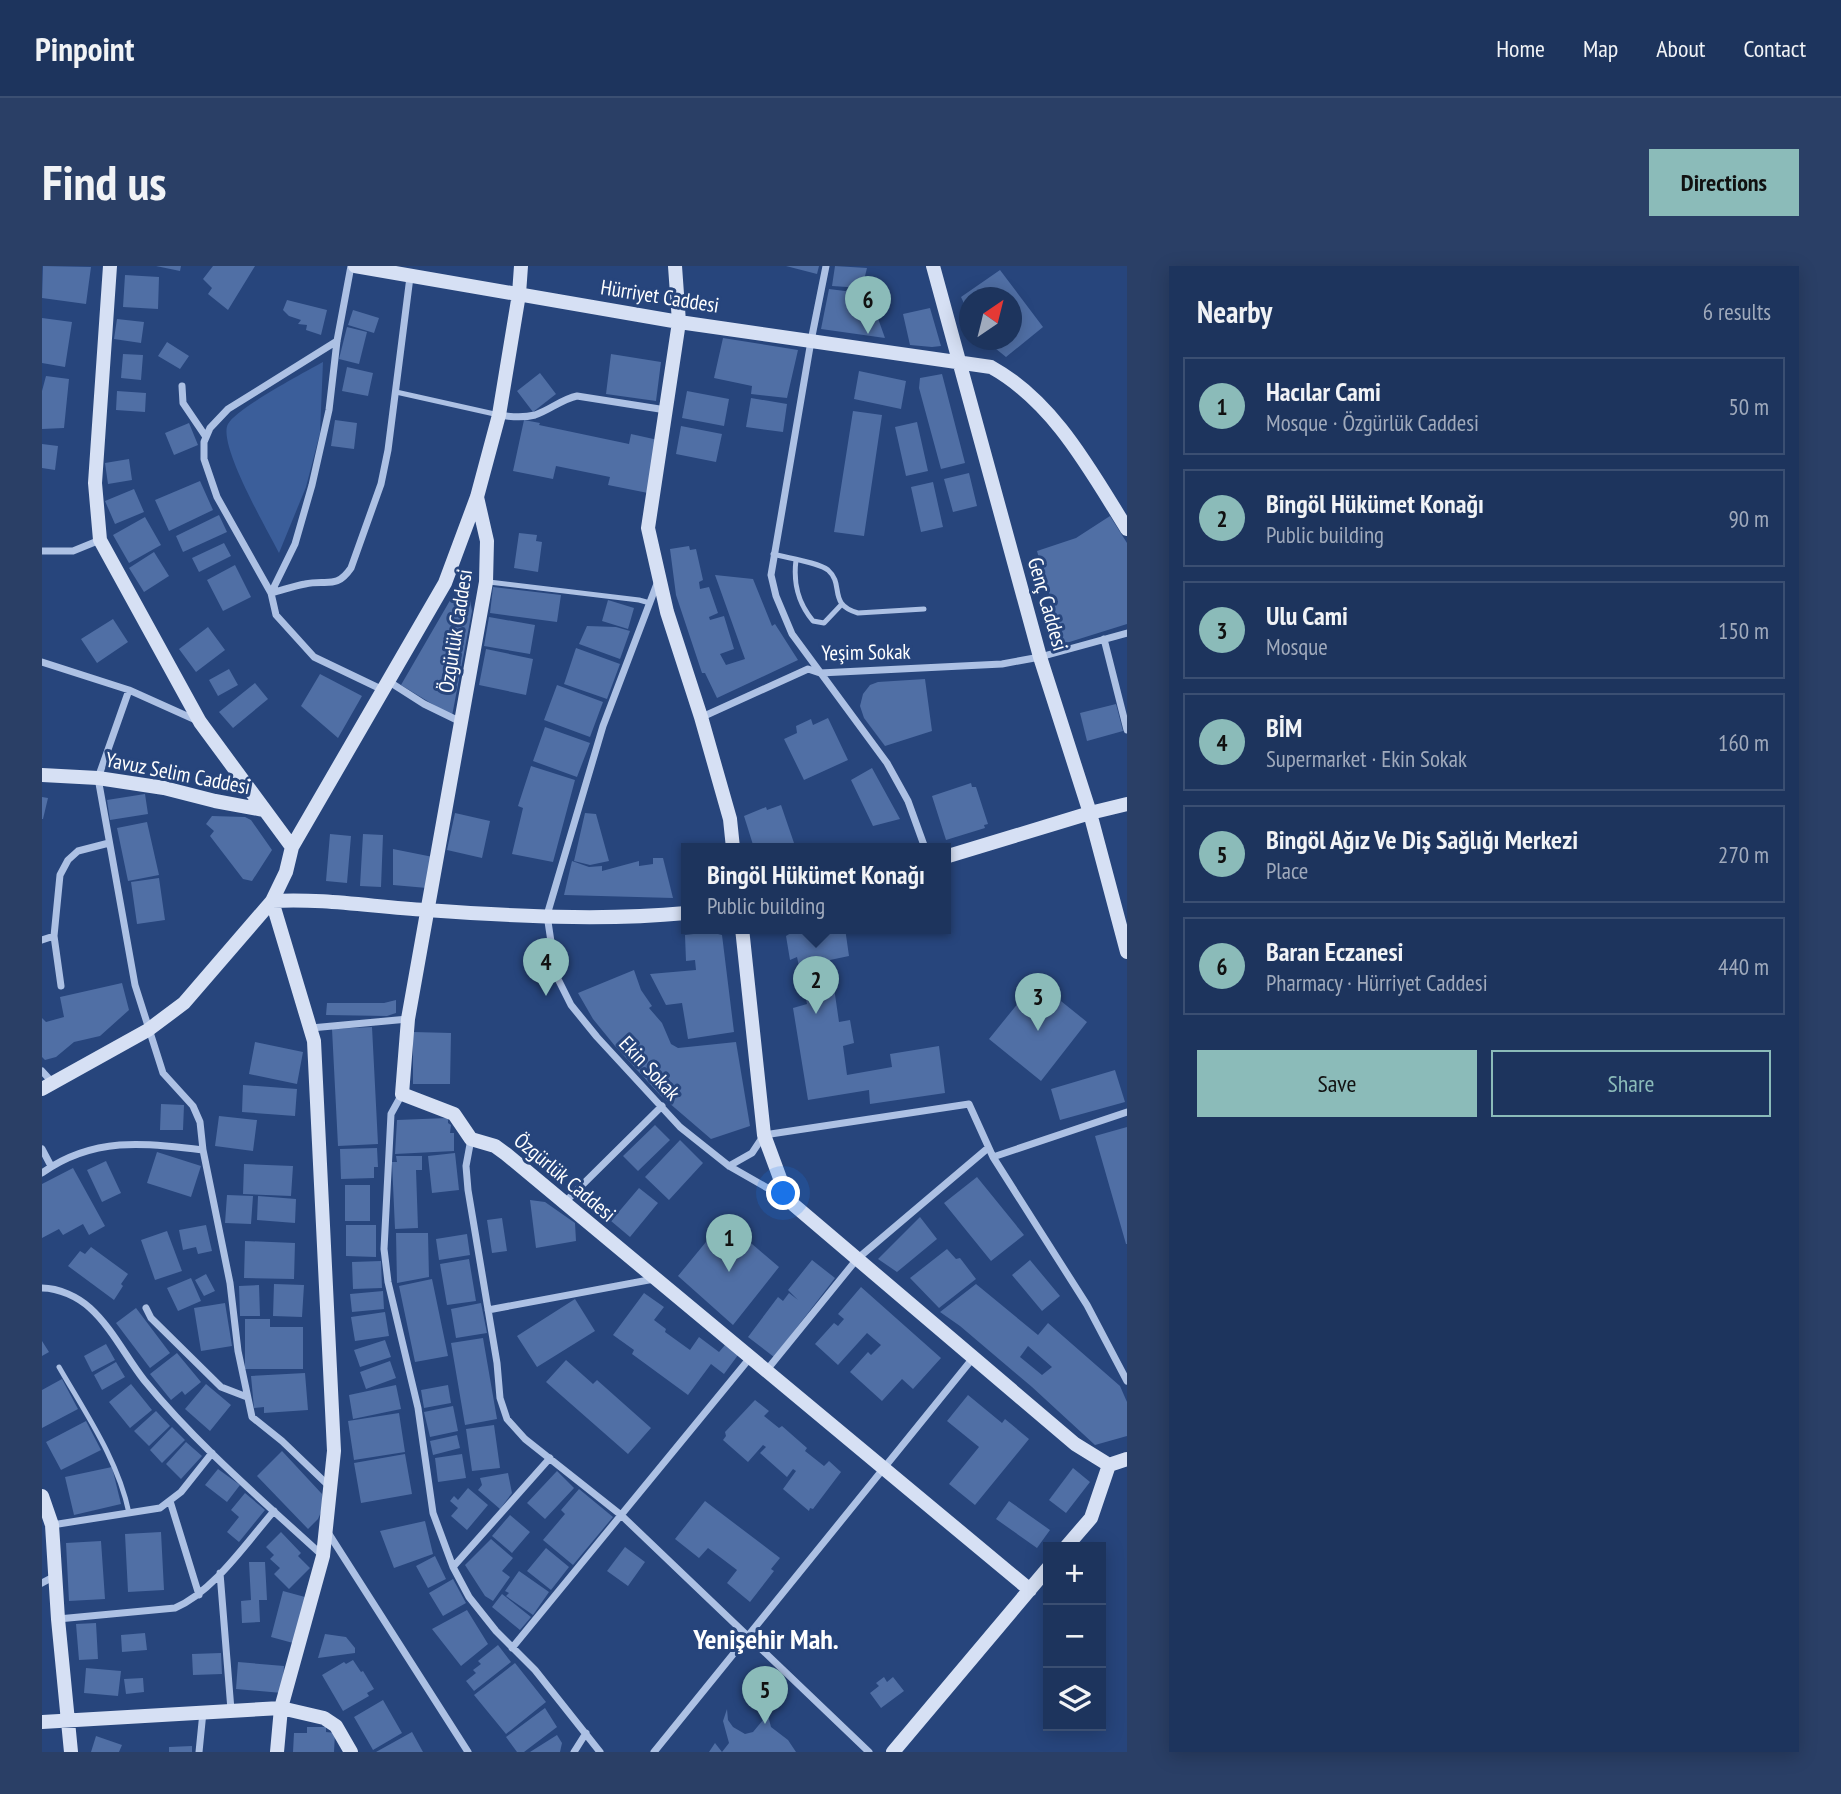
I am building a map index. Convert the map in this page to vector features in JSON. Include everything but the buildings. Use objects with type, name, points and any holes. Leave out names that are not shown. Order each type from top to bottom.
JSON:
[{"type":"street","points":[[110,266],[95,483],[100,540],[200,722],[292,847]]},
{"type":"street","points":[[271,593],[295,544],[312,485],[329,410],[337,341],[353,266]]},
{"type":"street","name":"Hürriyet Caddesi","points":[[353,266],[679,322],[991,367],[1014,380],[1060,426],[1127,529]]},
{"type":"street","points":[[42,1071],[47,1086],[148,1030],[184,1003],[272,901],[286,872],[292,847],[445,583],[477,498],[499,415],[519,294],[521,266]]},
{"type":"street","points":[[675,266],[679,322],[648,527],[667,612],[730,819],[732,843]]},
{"type":"street","points":[[826,266],[771,575],[776,597],[792,634],[887,763],[908,801],[923,843]]},
{"type":"street","name":"Genç Caddesi","points":[[933,266],[1040,657],[1090,813],[1127,952]]},
{"type":"street","points":[[271,593],[309,583],[331,583],[343,579],[351,568],[381,484],[396,392],[403,273]]},
{"type":"street","points":[[337,341],[228,409],[210,428],[206,437],[204,458],[217,497],[271,593],[276,615],[314,657],[386,686],[462,722]]},
{"type":"street","points":[[182,386],[183,403],[206,437]]},
{"type":"street","points":[[499,415],[535,415],[568,398],[578,396],[666,410]]},
{"type":"street","name":"Özgürlük Caddesi","points":[[477,498],[487,541],[486,582],[408,1019],[402,1094],[454,1114],[471,1139],[495,1146],[1030,1590]]},
{"type":"street","points":[[42,551],[73,551],[100,540]]},
{"type":"street","points":[[547,915],[603,726],[659,578]]},
{"type":"street","name":"Yeşim Sokak","points":[[701,717],[808,669],[820,673],[1002,664],[1040,657],[1127,633]]},
{"type":"street","points":[[1104,639],[1127,730]]},
{"type":"street","points":[[42,662],[129,690],[200,722]]},
{"type":"street","points":[[129,690],[98,778],[135,985],[166,1079],[193,1106],[200,1122],[203,1150],[230,1283],[238,1351],[252,1417],[282,1441],[330,1488]]},
{"type":"street","name":"Yavuz Selim Caddesi","points":[[42,775],[98,778],[164,788],[264,810]]},
{"type":"street","points":[[951,855],[1127,804]]},
{"type":"street","points":[[61,986],[54,936],[60,875],[68,860],[78,851],[109,843]]},
{"type":"street","points":[[272,901],[303,899],[428,910],[547,915],[654,916],[681,914]]},
{"type":"street","points":[[272,901],[314,1041],[334,1451],[323,1556],[281,1708],[277,1752]]},
{"type":"street","name":"Ekin Sokak","points":[[547,915],[556,975],[571,1004],[597,1037],[680,1127],[729,1166],[788,1200]]},
{"type":"street","points":[[743,934],[764,1135],[788,1200],[1075,1444],[1109,1465]]},
{"type":"street","points":[[42,940],[54,936]]},
{"type":"street","points":[[310,1028],[408,1019]]},
{"type":"street","points":[[402,1094],[391,1114],[384,1249],[388,1282],[418,1408],[433,1513],[453,1567],[469,1597],[496,1632],[535,1670],[600,1752]]},
{"type":"street","points":[[729,1166],[751,1153],[764,1135],[969,1104],[988,1149],[1087,1305],[1127,1381]]},
{"type":"street","points":[[564,1203],[662,1106]]},
{"type":"street","points":[[993,1157],[1127,1112]]},
{"type":"street","points":[[471,1139],[466,1166],[468,1190],[500,1398],[507,1419],[525,1439],[621,1515],[869,1752]]},
{"type":"street","points":[[42,1173],[51,1166],[95,1148],[125,1143],[203,1150]]},
{"type":"street","points":[[42,1149],[51,1166]]},
{"type":"street","points":[[765,1372],[857,1259],[988,1149]]},
{"type":"street","points":[[488,1310],[654,1279]]},
{"type":"street","points":[[42,1288],[50,1288],[74,1297],[90,1308],[144,1381],[212,1453],[323,1556]]},
{"type":"street","points":[[146,1308],[152,1318],[221,1387],[247,1397]]},
{"type":"street","points":[[654,1752],[973,1358]]},
{"type":"street","points":[[512,1648],[749,1359]]},
{"type":"street","points":[[52,1525],[160,1508],[181,1492],[212,1453]]},
{"type":"street","points":[[453,1567],[550,1458]]},
{"type":"street","points":[[1109,1465],[1127,1459]]},
{"type":"street","points":[[1070,1542],[1091,1518],[1109,1465]]},
{"type":"street","points":[[42,1496],[52,1525],[49,1580],[58,1619],[71,1752]]},
{"type":"street","points":[[170,1501],[199,1595]]},
{"type":"street","points":[[58,1619],[175,1608],[199,1595],[274,1511]]},
{"type":"street","points":[[326,1529],[468,1752]]},
{"type":"street","points":[[219,1573],[231,1710]]},
{"type":"street","points":[[893,1752],[1043,1574]]},
{"type":"street","points":[[42,1722],[281,1708],[324,1718],[335,1726],[351,1752]]},
{"type":"street","points":[[199,1752],[203,1712]]},
{"type":"street","points":[[574,1752],[586,1733]]},
{"type":"lane","points":[[396,392],[499,415]]},
{"type":"lane","points":[[773,554],[828,570],[834,578],[836,593],[842,604],[858,613],[924,609]]},
{"type":"lane","points":[[796,560],[794,582],[797,593],[803,608],[813,621],[824,623],[842,604]]},
{"type":"lane","points":[[486,582],[650,603]]},
{"type":"lane","points":[[59,1367],[113,1462],[129,1513]]},
{"type":"shaded area","points":[[323,362],[320,433],[306,487],[279,553],[236,468],[227,434],[228,424],[257,400]]},
{"type":"place","name":"Baran Eczanesi","points":[[868,334]]},
{"type":"place","name":"BİM","points":[[546,996]]},
{"type":"place","name":"Bingöl Hükümet Konağı","points":[[816,1014]]},
{"type":"place","name":"Ulu Cami","points":[[1038,1031]]},
{"type":"place","name":"Hacılar Cami","points":[[729,1272]]},
{"type":"place","name":"Bingöl Ağız Ve Diş Sağlığı Merkezi","points":[[765,1724]]},
{"type":"district","name":"Yenişehir Mah.","points":[[766,1638]]}]
